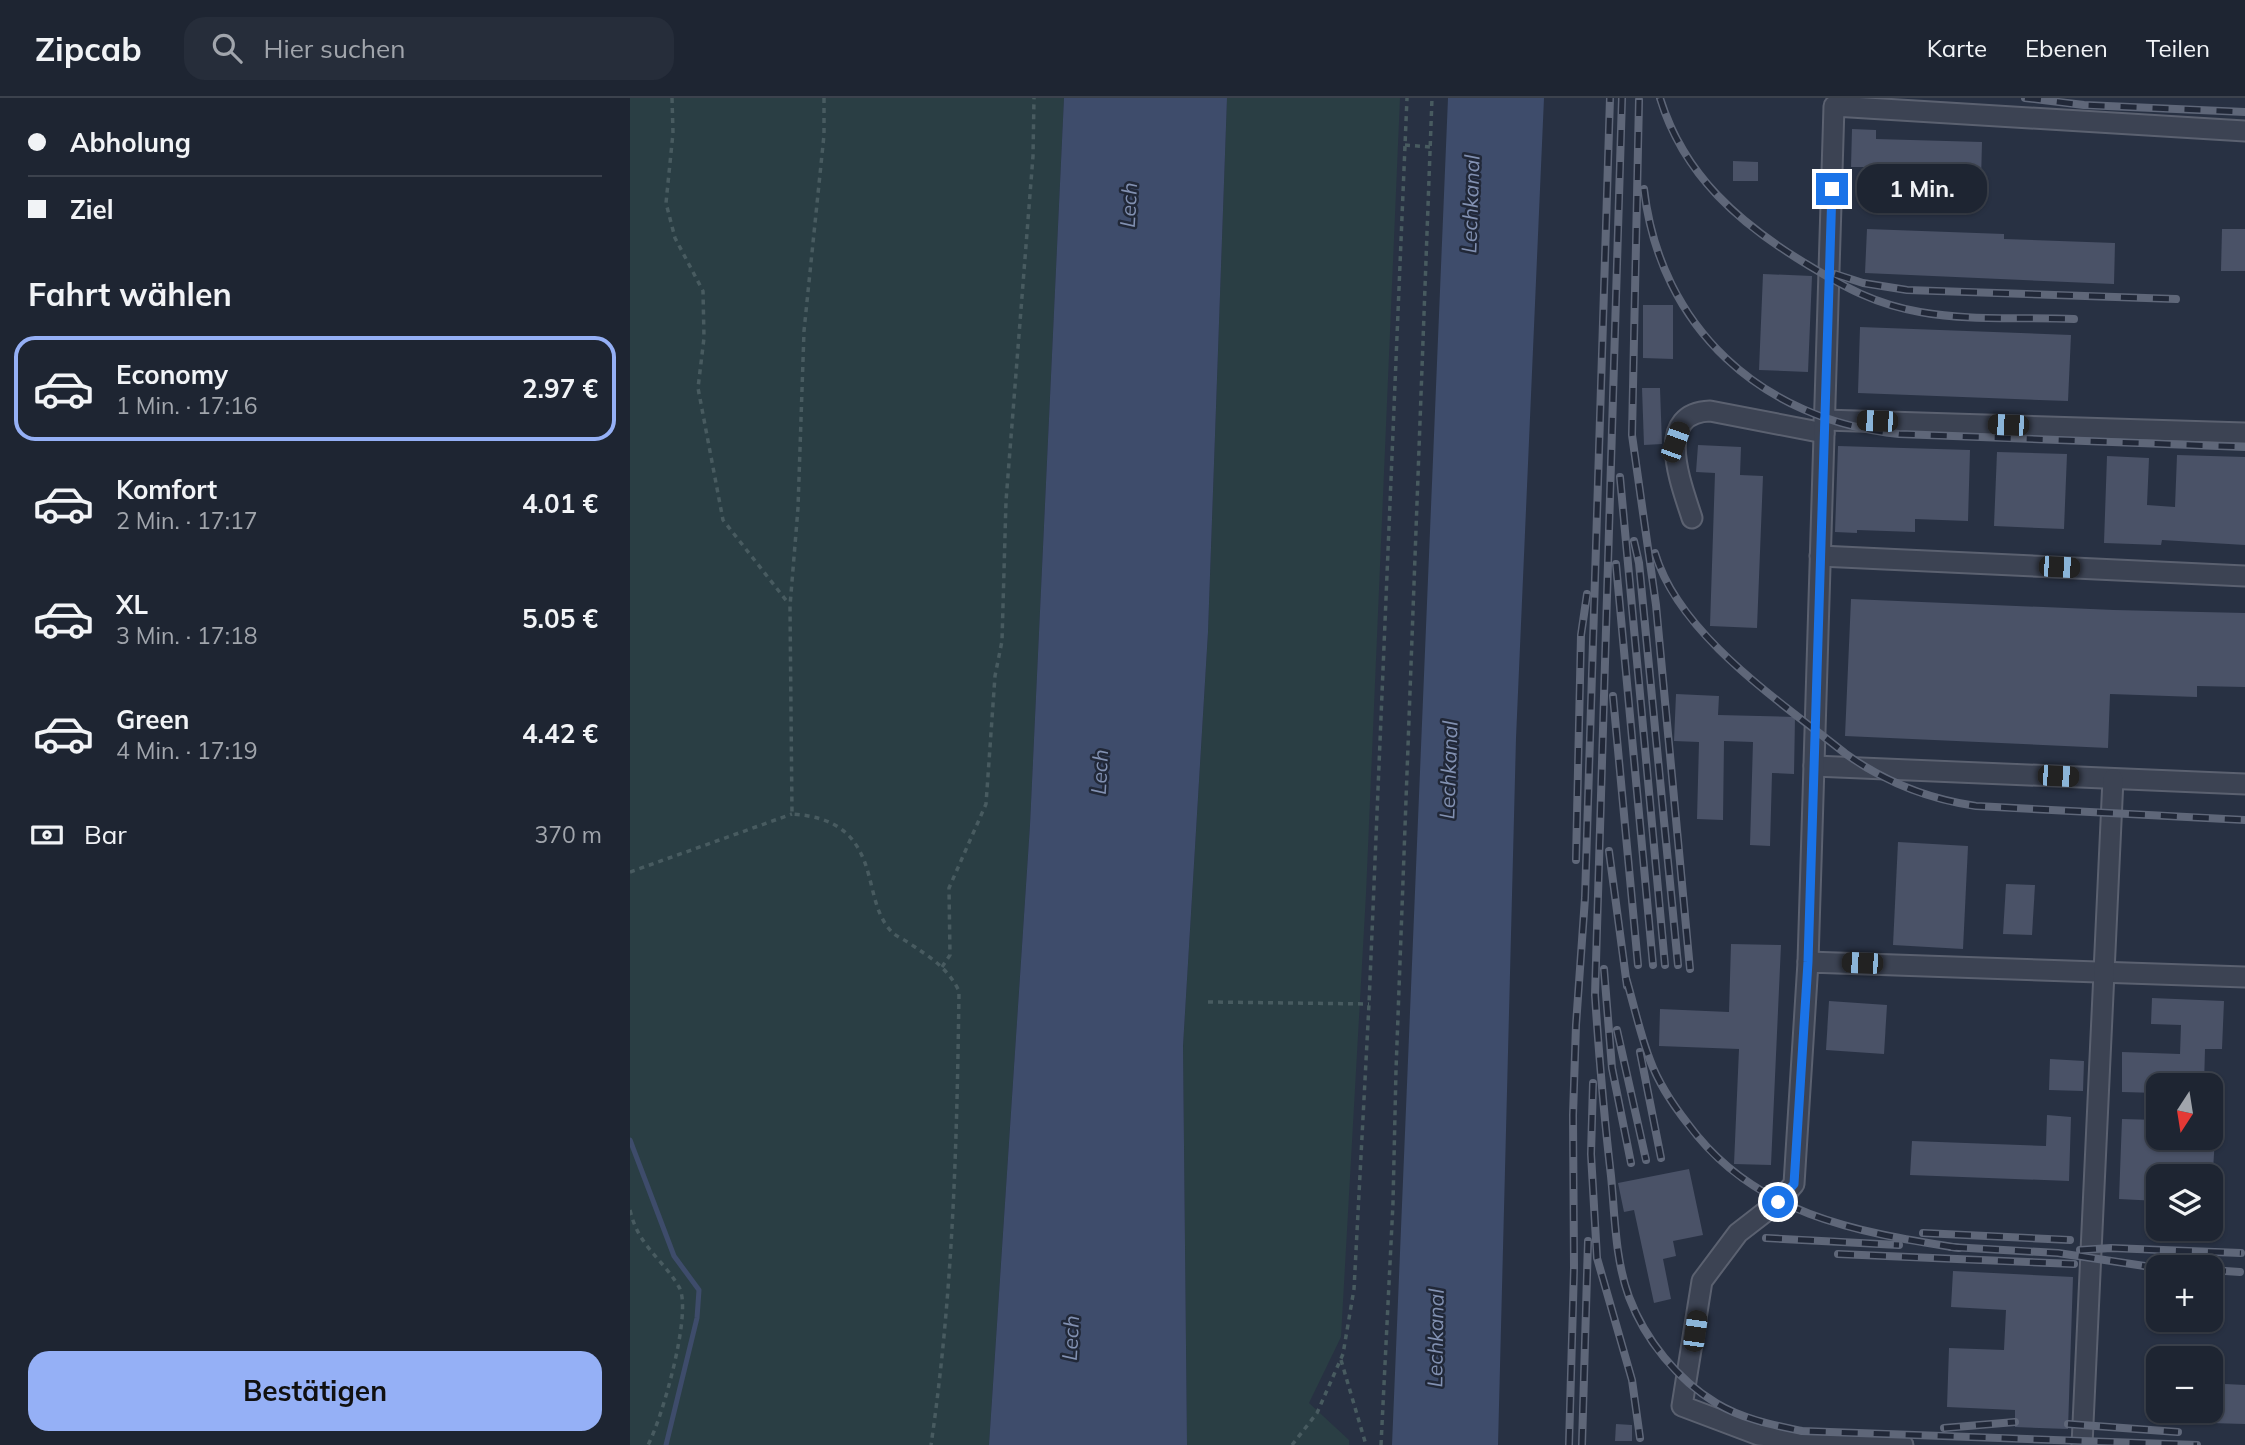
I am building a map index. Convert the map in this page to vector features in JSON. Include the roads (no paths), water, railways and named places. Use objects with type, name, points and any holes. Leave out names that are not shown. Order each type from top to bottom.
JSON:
[{"type":"lane","points":[[1903,1445],[1759,1435],[1682,1406],[1702,1281],[1738,1233],[1778,1202],[1794,1184],[1808,962],[1834,106],[2245,131]]},
{"type":"lane","points":[[1692,518],[1675,461],[1675,442],[1688,416],[1697,411],[1824,426],[2245,433]]},
{"type":"lane","points":[[1820,556],[2245,576]]},
{"type":"lane","points":[[1814,766],[2245,784]]},
{"type":"lane","points":[[2082,1445],[2113,779]]},
{"type":"lane","points":[[1808,962],[2245,976]]},
{"type":"water","name":"Lech","points":[[1064,98],[1227,98],[1208,632],[1183,1046],[1187,1445],[989,1445],[1030,825]]},
{"type":"water","name":"Lechkanal","points":[[1448,98],[1544,98],[1516,738],[1498,1445],[1392,1445]]},
{"type":"waterway","points":[[630,1140],[674,1256],[699,1290],[697,1318],[666,1445]]},
{"type":"railway","points":[[1569,1445],[1574,1268],[1573,1115],[1585,898],[1610,98]]},
{"type":"railway","points":[[1622,98],[1595,995],[1618,1253],[1629,1297],[1644,1328],[1676,1371],[1716,1403],[1758,1421],[1802,1431],[2197,1445]]},
{"type":"railway","points":[[1660,98],[1670,126],[1684,151],[1699,174],[1718,195],[1760,233],[1835,281],[1875,300],[1920,312],[1977,318],[2074,319]]},
{"type":"railway","points":[[2025,98],[2084,105],[2245,112]]},
{"type":"railway","points":[[1639,100],[1632,435],[1656,605],[1690,969]]},
{"type":"railway","points":[[1644,189],[1654,239],[1671,284],[1696,324],[1726,358],[1762,387],[1804,409],[1849,425],[1899,434],[2245,447]]},
{"type":"railway","points":[[1835,274],[1863,283],[1907,290],[2176,299]]},
{"type":"railway","points":[[1620,477],[1665,965]]},
{"type":"railway","points":[[1634,541],[1639,563],[1678,965]]},
{"type":"railway","points":[[1655,553],[1667,583],[1686,612],[1735,665],[1846,754],[1892,781],[1924,794],[1976,806],[2245,820]]},
{"type":"railway","points":[[1616,564],[1653,965]]},
{"type":"railway","points":[[1576,860],[1581,635],[1587,594]]},
{"type":"railway","points":[[1613,696],[1638,965]]},
{"type":"railway","points":[[1609,851],[1627,986]]},
{"type":"railway","points":[[1604,969],[1612,1068],[1631,1163]]},
{"type":"railway","points":[[1626,978],[1653,1068],[1677,1109],[1714,1155],[1775,1199],[1809,1214],[1882,1235],[1959,1248]]},
{"type":"railway","points":[[1617,1030],[1646,1160]]},
{"type":"railway","points":[[1640,1052],[1661,1158]]},
{"type":"railway","points":[[1593,1083],[1591,1154],[1597,1258],[1632,1380],[1640,1438]]},
{"type":"railway","points":[[1923,1233],[2070,1240]]},
{"type":"railway","points":[[1766,1238],[1899,1245]]},
{"type":"railway","points":[[1582,1445],[1588,1241]]},
{"type":"railway","points":[[1951,1247],[2058,1253],[2146,1266]]},
{"type":"railway","points":[[2080,1250],[2111,1248],[2241,1253]]},
{"type":"railway","points":[[1838,1254],[2074,1264]]},
{"type":"railway","points":[[2223,1271],[2240,1272]]},
{"type":"railway","points":[[1944,1428],[2015,1422]]},
{"type":"railway","points":[[2068,1424],[2178,1432]]}]
